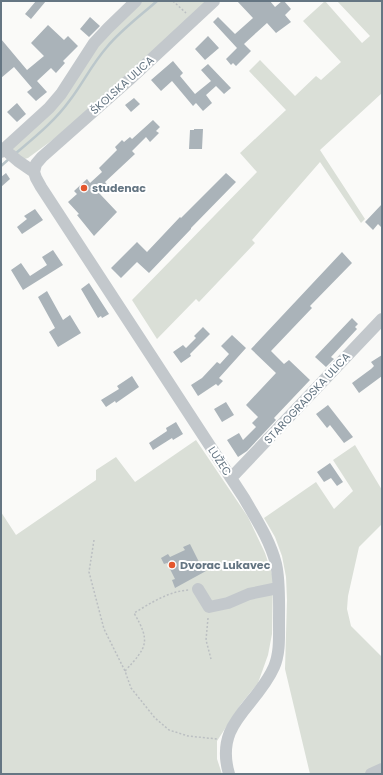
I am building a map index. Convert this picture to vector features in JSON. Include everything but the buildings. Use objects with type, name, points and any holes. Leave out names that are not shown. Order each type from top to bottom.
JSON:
[{"type":"street","points":[[34,172],[8,154],[61,94],[94,43],[136,1]]},
{"type":"street","name":"ŠKOLSKA ULICA","points":[[34,172],[36,164],[42,158],[214,1]]},
{"type":"street","name":"LUŽEC","points":[[34,172],[41,187],[244,498],[267,540],[276,565],[278,588],[278,653],[275,665],[268,678],[233,726],[227,739],[225,748],[229,774]]},
{"type":"street","name":"STAROGRADSKA ULICA","points":[[231,478],[382,319]]},
{"type":"street","points":[[198,589],[210,607],[228,604],[249,594],[278,588]]},
{"type":"street","points":[[371,774],[382,769]]},
{"type":"path","points":[[173,1],[194,20]]},
{"type":"path","points":[[94,540],[89,572],[104,629],[125,671],[131,688],[155,718],[169,730],[188,736],[227,739]]},
{"type":"path","points":[[125,671],[144,647],[146,637],[143,628],[134,613],[158,599],[182,590],[198,589]]},
{"type":"path","points":[[210,607],[206,640],[211,659]]},
{"type":"shaded area","points":[[140,1],[208,1],[66,130],[28,158],[21,160],[11,146],[101,40]]},
{"type":"shaded area","points":[[325,1],[362,43],[370,36],[337,1],[382,1],[382,93],[320,150],[365,219],[361,223],[320,162],[252,240],[255,243],[199,302],[196,299],[157,339],[132,300],[257,172],[240,153],[286,110],[249,71],[260,60],[295,96],[316,76],[321,80],[341,62],[303,21]]},
{"type":"shaded area","points":[[196,440],[248,517],[265,553],[273,577],[272,634],[268,655],[258,683],[241,704],[217,741],[217,759],[222,774],[1,774],[1,512],[16,535],[96,480],[96,470],[116,457],[135,482]]},
{"type":"shaded area","points":[[355,445],[382,490],[382,524],[359,547],[348,596],[347,609],[351,626],[382,657],[382,764],[369,774],[310,774],[285,669],[287,600],[286,577],[282,556],[275,537],[264,518],[316,482],[334,509],[353,491],[333,460]]},
{"type":"waterway","points":[[15,154],[58,115],[75,94],[97,60],[112,41],[157,1]]},
{"type":"waterway","points":[[1,166],[10,158]]},
{"type":"place","name":"studenac","points":[[84,188]]},
{"type":"place","name":"Dvorac Lukavec","points":[[172,565]]}]
